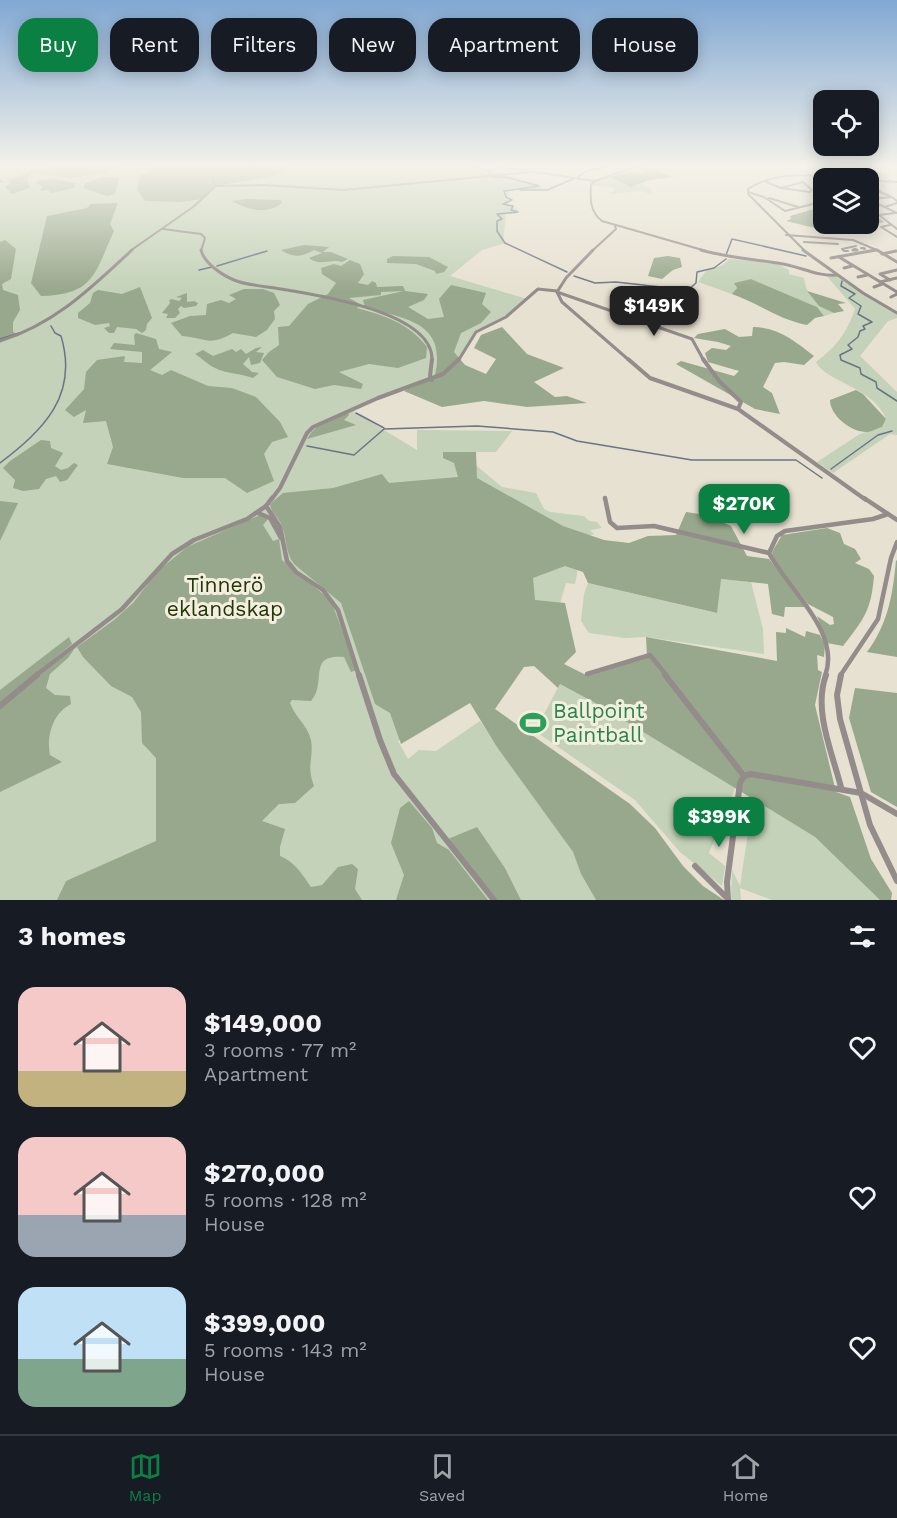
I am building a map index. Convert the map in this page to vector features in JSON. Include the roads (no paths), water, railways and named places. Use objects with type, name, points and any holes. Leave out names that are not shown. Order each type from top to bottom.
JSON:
[{"type":"street","points":[[0,341],[28,332],[50,321],[93,287],[148,237],[194,207]]},
{"type":"street","points":[[592,207],[594,216],[615,226],[721,256],[785,264],[828,276],[838,275]]},
{"type":"street","points":[[759,207],[785,235],[838,275],[897,313]]},
{"type":"street","points":[[779,207],[785,211]]},
{"type":"street","points":[[780,212],[799,207]]},
{"type":"street","points":[[885,207],[896,212]]},
{"type":"street","points":[[896,212],[879,215],[897,229]]},
{"type":"street","points":[[890,225],[881,227],[897,236]]},
{"type":"street","points":[[615,226],[615,230],[599,242],[576,269],[562,280],[557,291],[562,302],[646,376],[662,384],[738,409],[817,467],[897,520]]},
{"type":"street","points":[[163,229],[201,234],[205,238],[200,249],[202,256],[225,276],[236,281],[320,296],[397,318],[410,325],[426,338],[432,347],[430,376],[432,380]]},
{"type":"street","points":[[894,232],[897,236]]},
{"type":"street","points":[[785,235],[839,238],[859,242],[896,261]]},
{"type":"street","points":[[818,237],[822,243]]},
{"type":"street","points":[[804,242],[844,244],[839,238]]},
{"type":"street","points":[[844,251],[842,249],[861,248]]},
{"type":"street","points":[[831,258],[876,250]]},
{"type":"street","points":[[882,254],[896,251]]},
{"type":"street","points":[[839,257],[897,293],[891,297]]},
{"type":"street","points":[[844,267],[853,266]]},
{"type":"street","points":[[890,280],[880,274],[897,270]]},
{"type":"street","points":[[858,277],[867,275]]},
{"type":"street","points":[[874,287],[897,278]]},
{"type":"street","points":[[0,706],[41,670],[122,609],[172,554],[194,540],[257,513],[266,506],[280,488],[307,434],[314,426],[378,398],[432,380],[456,364],[479,329],[506,317],[538,289],[557,291],[692,339],[721,386],[741,402],[738,409]]},
{"type":"street","points":[[605,498],[610,522],[617,528],[654,526],[769,553]]},
{"type":"street","points":[[266,506],[280,526],[284,556],[290,566],[323,590],[338,610],[380,740],[394,774],[494,900]]},
{"type":"street","points":[[257,513],[267,516],[282,540]]},
{"type":"street","points":[[841,788],[820,706],[821,688],[827,672],[826,645],[807,605],[772,562],[769,553],[777,536],[785,531],[873,519],[888,514]]},
{"type":"street","points":[[897,542],[891,558],[878,621],[841,672],[837,689],[840,720],[861,793],[878,844],[897,881]]},
{"type":"street","points":[[587,674],[650,655],[744,776]]},
{"type":"street","points":[[744,776],[751,774],[841,788],[861,793],[897,814]]},
{"type":"street","points":[[727,899],[739,789],[744,776]]},
{"type":"street","points":[[695,866],[727,899]]},
{"type":"waterway","points":[[512,207],[511,210],[518,212],[497,214],[502,219],[497,221],[497,231],[505,243],[567,272]]},
{"type":"waterway","points":[[726,255],[732,239],[806,256]]},
{"type":"waterway","points":[[217,266],[267,251]]},
{"type":"waterway","points":[[574,276],[595,283],[616,282],[688,290],[696,283],[697,272],[714,268],[726,259]]},
{"type":"waterway","points":[[199,270],[212,267]]},
{"type":"waterway","points":[[842,281],[841,286],[855,294],[849,298],[861,306],[858,314],[872,322],[863,326],[865,329],[860,331],[858,337],[848,345],[852,349],[840,355],[841,360],[860,368],[861,374],[876,382],[877,388],[897,401]]},
{"type":"waterway","points":[[0,463],[16,451],[43,424],[61,394],[65,377],[65,357],[61,336],[55,333],[51,326]]},
{"type":"waterway","points":[[0,339],[19,333]]},
{"type":"waterway","points":[[356,413],[384,428]]},
{"type":"waterway","points":[[307,446],[354,455],[384,429],[477,426],[553,432],[577,441],[692,460],[796,460],[822,478]]},
{"type":"waterway","points":[[831,469],[878,435],[892,431]]},
{"type":"place","name":"Ballpoint Paintball","points":[[533,723]]},
{"type":"park label","name":"Tinnerö eklandskap","points":[[225,597]]}]
